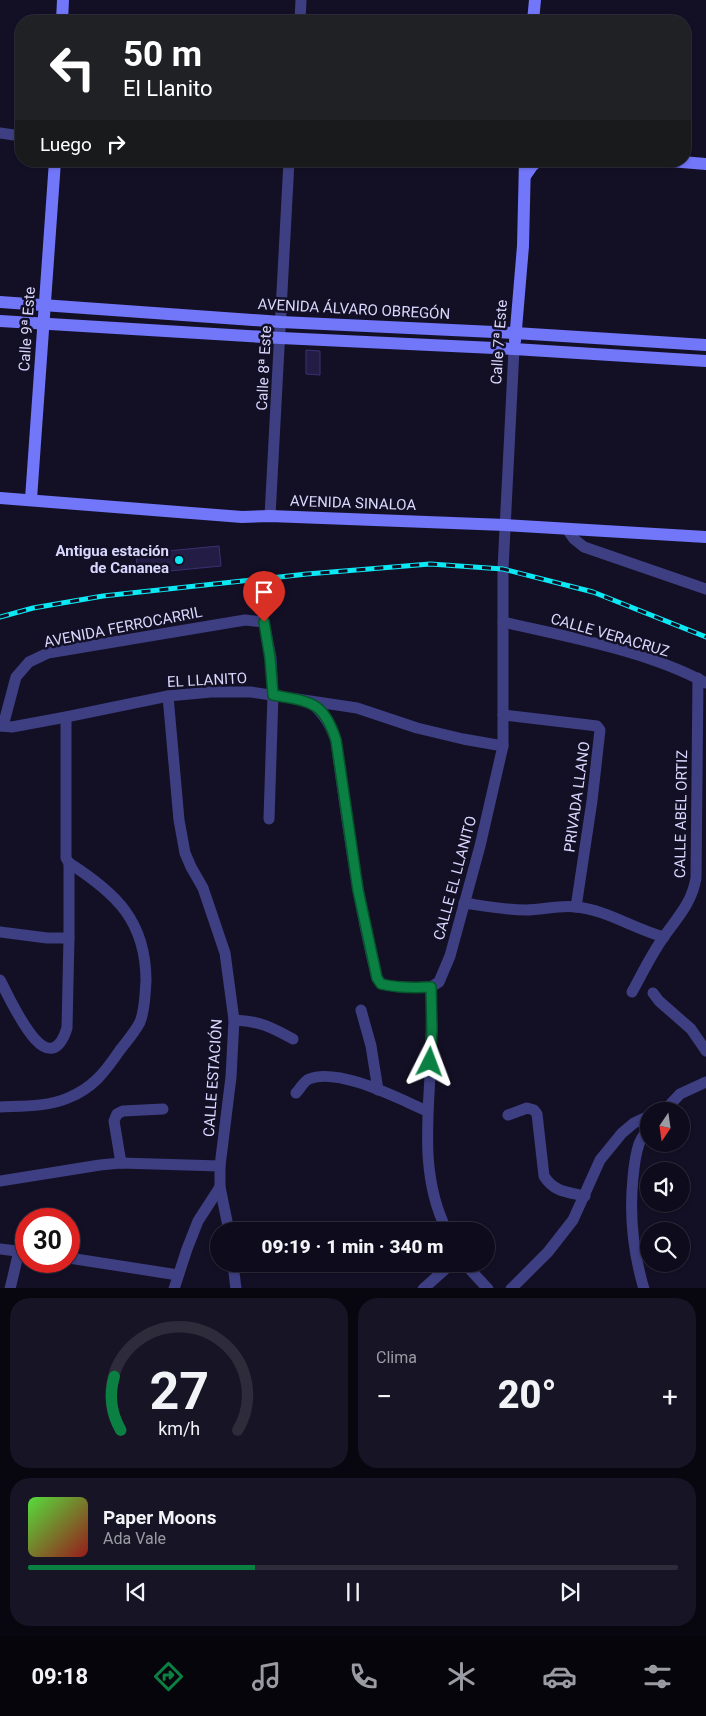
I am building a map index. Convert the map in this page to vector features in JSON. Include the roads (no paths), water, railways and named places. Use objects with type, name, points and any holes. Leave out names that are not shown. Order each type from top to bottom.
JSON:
[{"type":"street","points":[[62,15],[63,0]]},
{"type":"street","points":[[300,15],[301,0]]},
{"type":"street","points":[[0,133],[15,135]]},
{"type":"street","points":[[691,163],[706,164]]},
{"type":"street","name":"Calle 9ª Este","points":[[31,499],[55,167]]},
{"type":"street","name":"Calle 8ª Este","points":[[270,516],[289,167]]},
{"type":"street","name":"Calle 7ª Este","points":[[505,525],[511,440],[515,333],[523,246],[525,167]]},
{"type":"street","points":[[525,176],[531,167]]},
{"type":"street","name":"AVENIDA ÁLVARO OBREGÓN","points":[[0,302],[281,322],[515,333],[706,345]]},
{"type":"street","points":[[0,321],[706,361]]},
{"type":"street","points":[[433,345],[435,329]]},
{"type":"street","points":[[665,342],[665,359]]},
{"type":"street","name":"AVENIDA SINALOA","points":[[0,498],[242,517],[270,516],[505,525],[706,537]]},
{"type":"street","name":"CALLE EL LLANITO","points":[[431,987],[439,982],[444,972],[491,806],[503,746],[505,525]]},
{"type":"street","points":[[567,529],[584,547],[706,589]]},
{"type":"street","name":"AVENIDA FERROCARRIL","points":[[2,726],[16,677],[29,662],[48,653],[245,620],[264,622],[270,658],[273,695]]},
{"type":"street","name":"CALLE VERACRUZ","points":[[503,622],[591,642],[644,658],[702,681]]},
{"type":"street","name":"CALLE ABEL ORTIZ","points":[[632,992],[664,937],[689,902],[695,889],[702,681]]},
{"type":"street","name":"EL LLANITO","points":[[2,726],[12,727],[168,696],[251,692],[357,708],[426,730],[503,746]]},
{"type":"street","points":[[269,819],[273,695]]},
{"type":"street","name":"CALLE ESTACIÓN","points":[[168,696],[179,820],[185,853],[191,868],[203,888],[226,953],[234,1020],[231,1077],[220,1166],[220,1187],[227,1222]]},
{"type":"street","points":[[311,702],[321,711],[330,724],[336,740],[359,901],[377,978],[381,984],[389,986],[404,988],[431,987],[432,1030],[427,1111],[427,1155],[433,1192],[444,1222]]},
{"type":"street","name":"PRIVADA LLANO","points":[[503,715],[597,726],[600,730],[576,907]]},
{"type":"street","points":[[0,1107],[36,1105],[67,1098],[94,1084],[116,1057],[142,1018],[146,968],[143,950],[134,922],[103,886],[69,863],[66,858],[66,717]]},
{"type":"street","points":[[0,980],[31,1037],[40,1046],[49,1048],[57,1046],[63,1039],[66,1028],[69,863]]},
{"type":"street","points":[[464,903],[502,909],[524,910],[576,907],[620,919],[654,935],[664,937]]},
{"type":"street","points":[[0,932],[46,938],[69,938]]},
{"type":"street","points":[[653,993],[704,1044]]},
{"type":"street","points":[[360,1010],[371,1046],[378,1090]]},
{"type":"street","points":[[234,1020],[251,1020],[265,1024],[293,1039]]},
{"type":"street","points":[[296,1093],[308,1080],[324,1075],[340,1077],[378,1090],[427,1111]]},
{"type":"street","points":[[672,1102],[680,1094],[706,1082]]},
{"type":"street","points":[[121,1163],[114,1122],[116,1114],[123,1111],[163,1108]]},
{"type":"street","points":[[508,1115],[527,1108],[534,1110],[537,1114],[544,1176],[555,1189],[585,1196]]},
{"type":"street","points":[[511,1288],[548,1252],[573,1220],[600,1160],[622,1133],[640,1120]]},
{"type":"street","points":[[640,1142],[634,1168],[631,1197],[631,1227],[637,1265],[644,1288]]},
{"type":"street","points":[[0,1181],[121,1163],[220,1166]]},
{"type":"street","points":[[174,1288],[198,1221],[220,1187]]},
{"type":"street","points":[[0,1249],[15,1251]]},
{"type":"street","points":[[80,1260],[178,1275]]},
{"type":"street","points":[[234,1272],[236,1288]]},
{"type":"street","points":[[423,1288],[442,1272]]},
{"type":"street","points":[[473,1272],[488,1288]]},
{"type":"street","points":[[10,1288],[15,1273]]},
{"type":"railway","points":[[0,617],[33,608],[103,596],[307,574],[430,564],[503,569],[593,592],[706,637]]},
{"type":"place","name":"Antigua estación de Cananea","points":[[179,560]]}]
